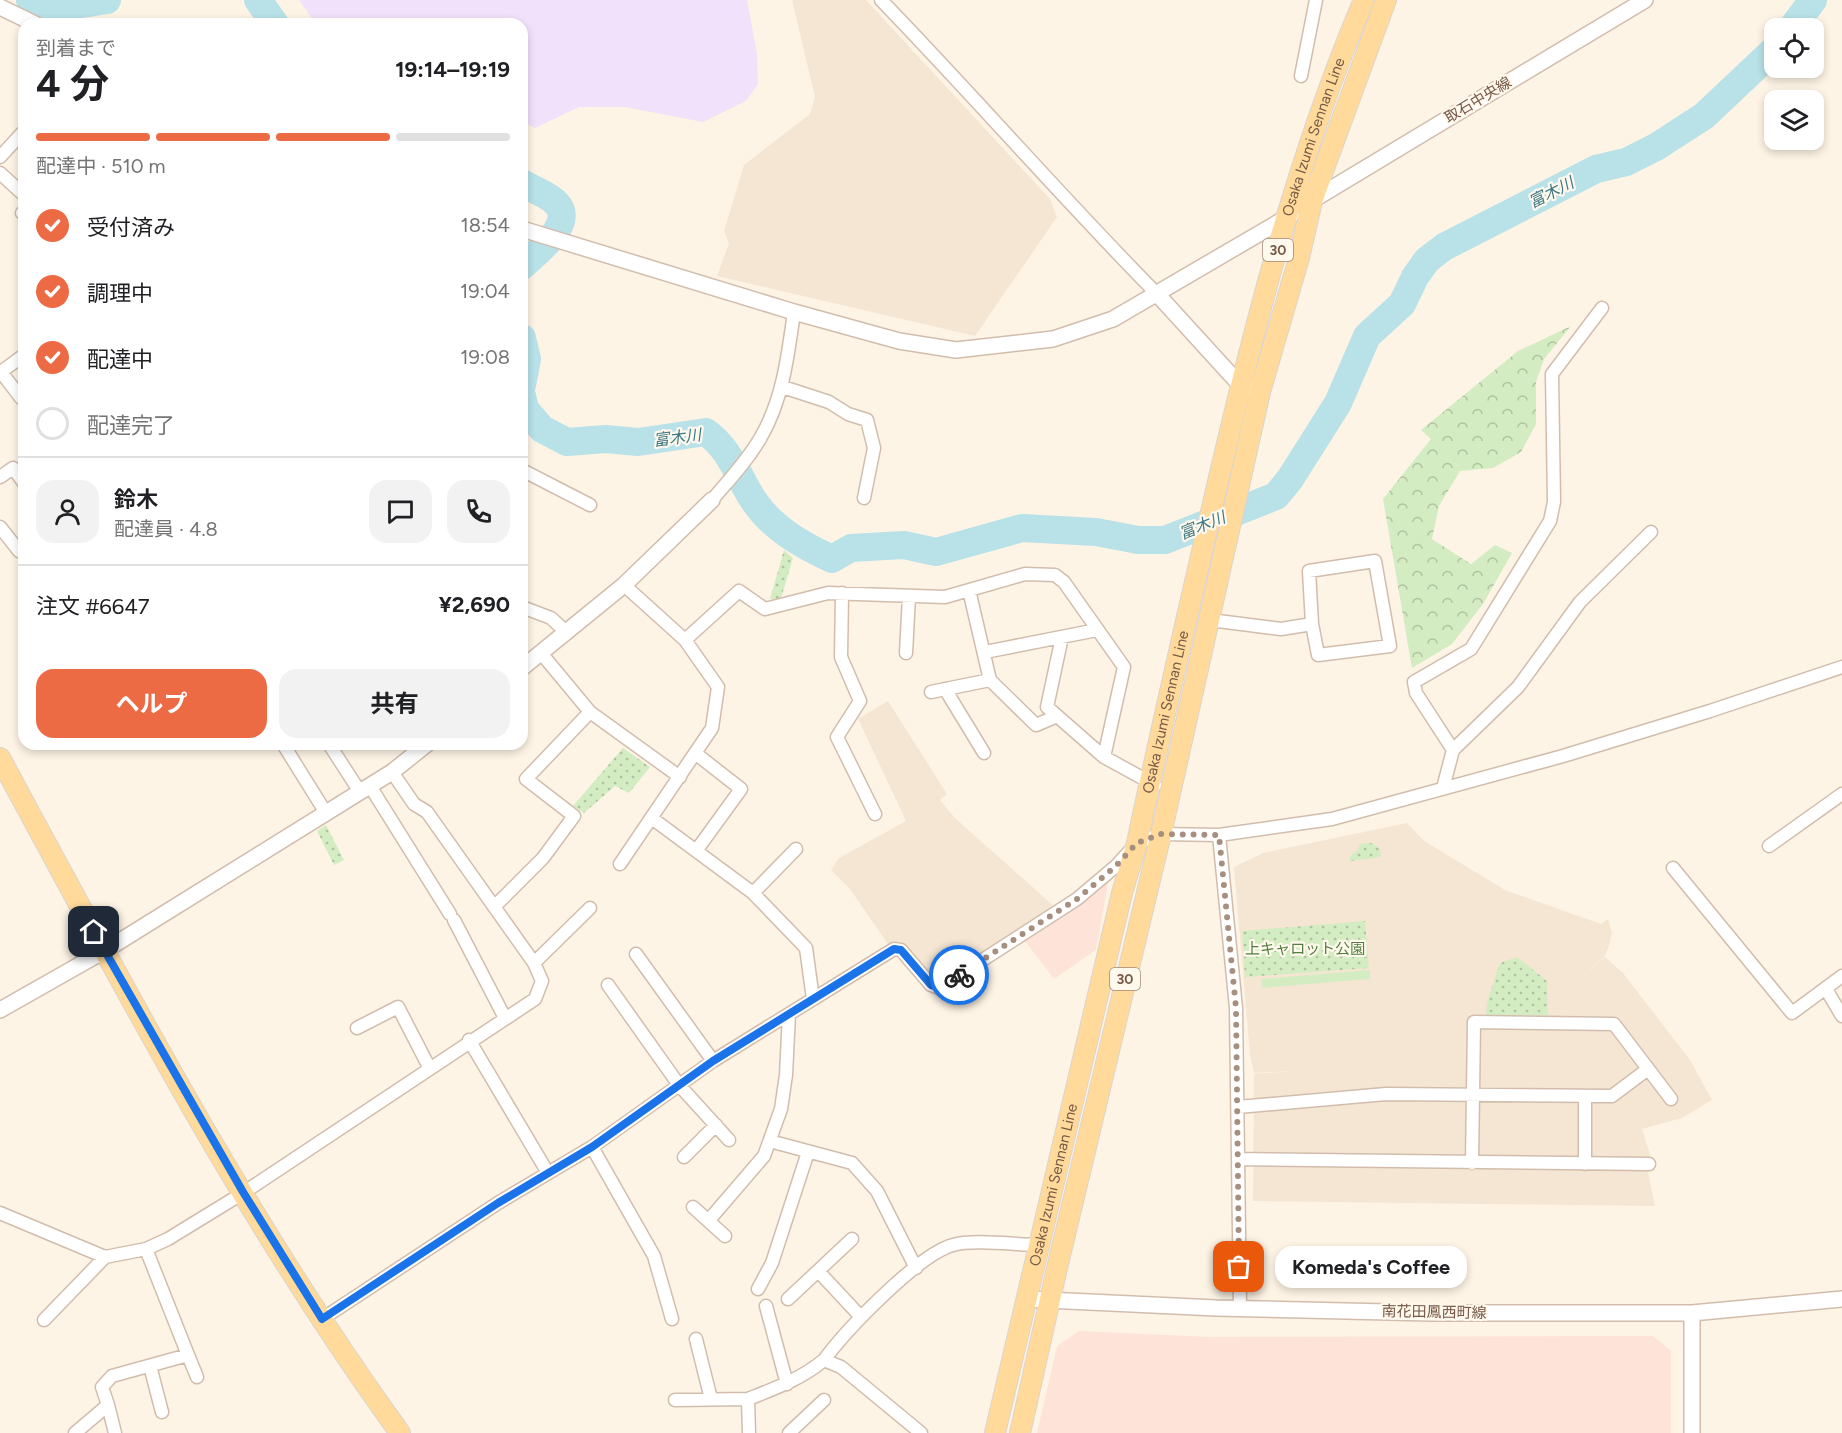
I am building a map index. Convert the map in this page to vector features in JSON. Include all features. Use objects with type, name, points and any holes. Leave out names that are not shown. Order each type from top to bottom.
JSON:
[{"type":"main road","name":"Osaka Izumi Sennan Line","points":[[994,1433],[1122,893],[1137,843],[1241,386],[1302,165],[1341,54],[1364,0]]},
{"type":"main road","name":"Osaka Izumi Sennan Line","points":[[1020,1433],[1049,1301],[1161,834],[1260,392],[1299,258],[1311,201],[1386,0]]},
{"type":"main road","points":[[0,758],[104,951],[243,1192],[322,1319],[400,1433]]},
{"type":"street","points":[[880,0],[1020,147],[1087,224],[1158,296],[1241,386],[1260,392]]},
{"type":"street","points":[[1300,76],[1316,0]]},
{"type":"street","name":"取石中央線","points":[[528,231],[794,312],[899,340],[956,350],[1053,339],[1113,319],[1158,296],[1645,0]]},
{"type":"street","points":[[0,7],[23,18]]},
{"type":"street","points":[[0,157],[18,138]]},
{"type":"street","points":[[0,172],[18,189]]},
{"type":"street","points":[[1453,750],[1416,693],[1414,682],[1471,649],[1550,521],[1554,502],[1552,374],[1602,308]]},
{"type":"street","points":[[528,663],[624,585],[712,500],[761,438],[783,387],[794,312]]},
{"type":"street","points":[[18,359],[1,372],[18,394]]},
{"type":"street","points":[[783,387],[828,402],[848,414],[867,420],[874,448],[864,498]]},
{"type":"street","points":[[0,477],[13,468],[18,475]]},
{"type":"street","points":[[528,473],[590,505]]},
{"type":"street","points":[[0,526],[18,550]]},
{"type":"street","points":[[1443,788],[1453,750],[1518,687],[1580,602],[1651,532]]},
{"type":"street","points":[[1375,561],[1390,646],[1317,655],[1312,624],[1309,571],[1375,561]]},
{"type":"street","points":[[685,640],[739,591],[765,609],[828,593],[945,597],[1025,574],[1055,575],[1064,582],[1124,668],[1104,757]]},
{"type":"street","points":[[620,864],[653,819],[712,728],[718,687],[685,640],[624,585]]},
{"type":"street","points":[[969,590],[990,680],[1036,725],[1055,717]]},
{"type":"street","points":[[842,593],[841,657],[860,700],[837,737],[875,814]]},
{"type":"street","points":[[906,653],[909,596]]},
{"type":"street","points":[[528,610],[551,618],[566,633]]},
{"type":"street","points":[[1210,621],[1281,629],[1312,624]]},
{"type":"street","points":[[985,652],[1097,630]]},
{"type":"street","points":[[1062,637],[1047,707],[1055,717],[1104,757],[1170,794]]},
{"type":"street","points":[[541,653],[590,712],[680,777]]},
{"type":"street","points":[[322,1319],[592,1147],[713,1061],[894,949],[901,950],[931,985],[939,987],[1077,899],[1116,866],[1137,843],[1161,834],[1219,835],[1332,819],[1710,711],[1842,667]]},
{"type":"street","points":[[931,692],[990,680]]},
{"type":"street","points":[[945,689],[984,753]]},
{"type":"street","points":[[494,907],[543,858],[574,816],[526,779],[590,712]]},
{"type":"street","points":[[287,750],[326,813]]},
{"type":"street","points":[[334,750],[365,789],[452,917],[505,1018]]},
{"type":"street","points":[[0,1010],[104,951],[392,772],[420,750]]},
{"type":"street","points":[[695,753],[741,789],[696,851]]},
{"type":"street","points":[[0,1213],[105,1257],[146,1249],[168,1239],[243,1192],[469,1040],[535,999],[542,981],[534,963],[427,812],[414,804],[392,772]]},
{"type":"street","points":[[1769,846],[1842,794]]},
{"type":"street","points":[[653,819],[753,893],[806,948],[813,999]]},
{"type":"street","points":[[1219,835],[1236,1008],[1240,1308]]},
{"type":"street","points":[[753,893],[796,849]]},
{"type":"street","points":[[1673,868],[1792,1013],[1842,976]]},
{"type":"street","points":[[534,963],[590,908]]},
{"type":"street","points":[[636,954],[713,1061]]},
{"type":"street","points":[[608,985],[679,1085],[729,1140]]},
{"type":"street","points":[[1826,989],[1842,1016]]},
{"type":"street","points":[[357,1028],[399,1007],[429,1067]]},
{"type":"street","points":[[709,1220],[764,1156],[781,1109],[786,1075],[789,1014]]},
{"type":"street","points":[[1472,1163],[1474,1022],[1614,1024],[1671,1099]]},
{"type":"street","points":[[469,1040],[548,1173]]},
{"type":"street","points":[[1238,1107],[1386,1094],[1585,1098],[1612,1096],[1648,1069]]},
{"type":"street","points":[[1585,1098],[1585,1164]]},
{"type":"street","points":[[684,1157],[716,1125]]},
{"type":"street","points":[[777,1143],[852,1163],[877,1191],[916,1268]]},
{"type":"street","points":[[592,1147],[654,1256],[672,1319]]},
{"type":"street","points":[[758,1289],[772,1263],[808,1152]]},
{"type":"street","points":[[1238,1159],[1649,1164]]},
{"type":"street","points":[[693,1207],[725,1236]]},
{"type":"street","points":[[789,1299],[852,1239]]},
{"type":"street","points":[[675,1400],[748,1399],[787,1384],[809,1372],[824,1360],[861,1317],[916,1268],[943,1248],[956,1244],[1040,1245]]},
{"type":"street","points":[[146,1249],[197,1377]]},
{"type":"street","points":[[44,1320],[105,1257]]},
{"type":"street","points":[[818,1271],[861,1317]]},
{"type":"street","name":"南花田鳳西町線","points":[[1026,1299],[1240,1308],[1431,1312],[1692,1313],[1842,1299]]},
{"type":"street","points":[[766,1306],[787,1384]]},
{"type":"street","points":[[1692,1313],[1692,1433]]},
{"type":"street","points":[[696,1339],[711,1399]]},
{"type":"street","points":[[115,1433],[102,1387],[112,1376],[188,1355]]},
{"type":"street","points":[[824,1360],[841,1367],[921,1433]]},
{"type":"street","points":[[150,1366],[162,1412]]},
{"type":"street","points":[[748,1399],[749,1433]]},
{"type":"street","points":[[789,1433],[824,1400]]},
{"type":"street","points":[[75,1433],[108,1406]]},
{"type":"shaded area","points":[[299,0],[747,0],[757,54],[758,84],[746,101],[703,122],[625,107],[579,107],[535,128],[528,125],[528,18],[312,18]]},
{"type":"shaded area","points":[[792,0],[866,0],[1050,199],[1057,217],[975,336],[717,276],[729,243],[724,231],[744,165],[810,114],[815,97]]},
{"type":"shaded area","points":[[888,701],[947,794],[940,800],[955,818],[1056,908],[939,982],[932,981],[899,941],[890,947],[850,889],[831,870],[839,858],[906,821],[858,719]]},
{"type":"shaded area","points":[[1407,823],[1424,841],[1505,890],[1601,924],[1608,919],[1612,933],[1609,946],[1604,957],[1582,977],[1605,957],[1623,973],[1690,1060],[1712,1100],[1682,1118],[1642,1129],[1655,1171],[1648,1172],[1655,1206],[1253,1201],[1254,1074],[1293,1071],[1254,1073],[1250,1055],[1234,867],[1263,853]]},
{"type":"shaded area","points":[[1109,878],[1096,950],[1054,979],[1025,941],[1070,911]]},
{"type":"shaded area","points":[[1079,1331],[1210,1337],[1653,1336],[1671,1351],[1671,1433],[1037,1433],[1057,1346]]},
{"type":"green space","points":[[1571,326],[1544,359],[1536,382],[1536,424],[1521,452],[1493,468],[1460,471],[1439,506],[1432,539],[1471,564],[1495,545],[1512,553],[1483,604],[1452,644],[1412,668],[1383,499],[1431,439],[1421,430],[1518,351]]},
{"type":"green space","points":[[784,550],[793,558],[781,598],[770,599]]},
{"type":"green space","points":[[623,748],[650,767],[629,793],[615,786],[584,813],[573,806]]},
{"type":"green space","points":[[326,825],[344,860],[334,865],[317,831]]},
{"type":"green space","points":[[1371,843],[1380,848],[1381,857],[1350,861],[1350,856],[1358,850],[1360,844]]},
{"type":"green space","name":"上キャロット公園","points":[[1365,921],[1369,968],[1245,977],[1242,931]]},
{"type":"green space","points":[[1517,957],[1547,981],[1548,1015],[1486,1015],[1487,1002],[1500,963]]},
{"type":"green space","points":[[1370,970],[1370,979],[1262,988],[1261,979]]},
{"type":"waterway","name":"富木川","points":[[30,0],[51,9],[107,0]]},
{"type":"waterway","name":"富木川","points":[[258,0],[271,18]]},
{"type":"waterway","name":"富木川","points":[[1800,18],[1813,0]]},
{"type":"waterway","name":"富木川","points":[[528,413],[542,429],[567,442],[606,439],[638,442],[706,432],[728,455],[754,501],[770,520],[799,542],[832,559],[851,548],[904,545],[936,552],[1022,528],[1096,532],[1138,540],[1165,540],[1276,496],[1290,479],[1338,403],[1367,336],[1402,304],[1415,277],[1427,260],[1444,247],[1596,169],[1626,162],[1656,147],[1704,116],[1764,59]]},
{"type":"waterway","name":"富木川","points":[[528,186],[555,202],[561,210],[562,219],[552,237],[528,261]]},
{"type":"way so far","points":[[959,975],[1077,899],[1116,866],[1137,843],[1161,834],[1219,835],[1236,1008],[1239,1267]]},
{"type":"place","name":"Komeda's Coffee","points":[[1239,1267]]},
{"type":"route","points":[[94,932],[243,1192],[322,1319],[498,1203],[592,1147],[713,1061],[894,949],[901,950],[931,985],[939,987],[959,975]]}]
